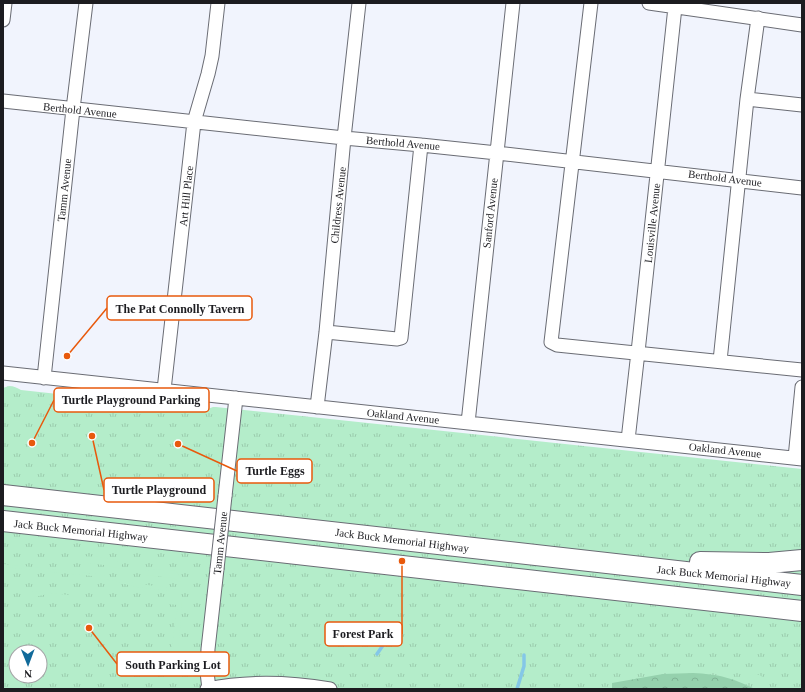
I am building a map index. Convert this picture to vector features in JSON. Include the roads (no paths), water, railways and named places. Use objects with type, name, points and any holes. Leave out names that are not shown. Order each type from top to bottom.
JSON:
[{"type":"highway","name":"Jack Buck Memorial Highway","points":[[3,494],[802,585]]},
{"type":"highway","name":"Jack Buck Memorial Highway","points":[[3,521],[802,611]]},
{"type":"highway","points":[[592,562],[634,559],[770,563],[802,560]]},
{"type":"street","points":[[3,20],[5,3]]},
{"type":"street","name":"Tamm Avenue","points":[[44,378],[86,3]]},
{"type":"street","name":"Art Hill Place","points":[[164,390],[194,122],[212,56],[218,3]]},
{"type":"street","name":"Childress Avenue","points":[[317,407],[359,3]]},
{"type":"street","name":"Sanford Avenue","points":[[468,423],[514,3]]},
{"type":"street","points":[[591,3],[551,342],[557,345],[638,352],[802,370]]},
{"type":"street","points":[[649,3],[675,7],[731,9],[758,18],[802,25]]},
{"type":"street","name":"Louisville Avenue","points":[[628,440],[675,7]]},
{"type":"street","points":[[720,361],[747,100],[758,18]]},
{"type":"street","points":[[747,100],[802,105]]},
{"type":"street","name":"Berthold Avenue","points":[[3,101],[572,161],[802,188]]},
{"type":"street","points":[[326,332],[397,339],[401,338],[421,145]]},
{"type":"street","name":"Oakland Avenue","points":[[3,373],[798,458]]},
{"type":"street","points":[[798,458],[802,387]]},
{"type":"street","name":"Tamm Avenue","points":[[208,689],[208,649],[236,398]]},
{"type":"street","points":[[208,689],[231,685],[271,683],[303,685],[330,689]]},
{"type":"waterway","points":[[377,654],[390,635]]},
{"type":"waterway","points":[[517,689],[524,666],[524,655]]},
{"type":"place","name":"The Pat Connolly Tavern","points":[[67,356]]},
{"type":"place","name":"Turtle Playground","points":[[92,436]]},
{"type":"place","name":"Turtle Playground Parking","points":[[32,443]]},
{"type":"place","name":"Turtle Eggs","points":[[178,444]]},
{"type":"place","name":"Forest Park","points":[[402,561]]},
{"type":"place","name":"South Parking Lot","points":[[89,628]]}]
